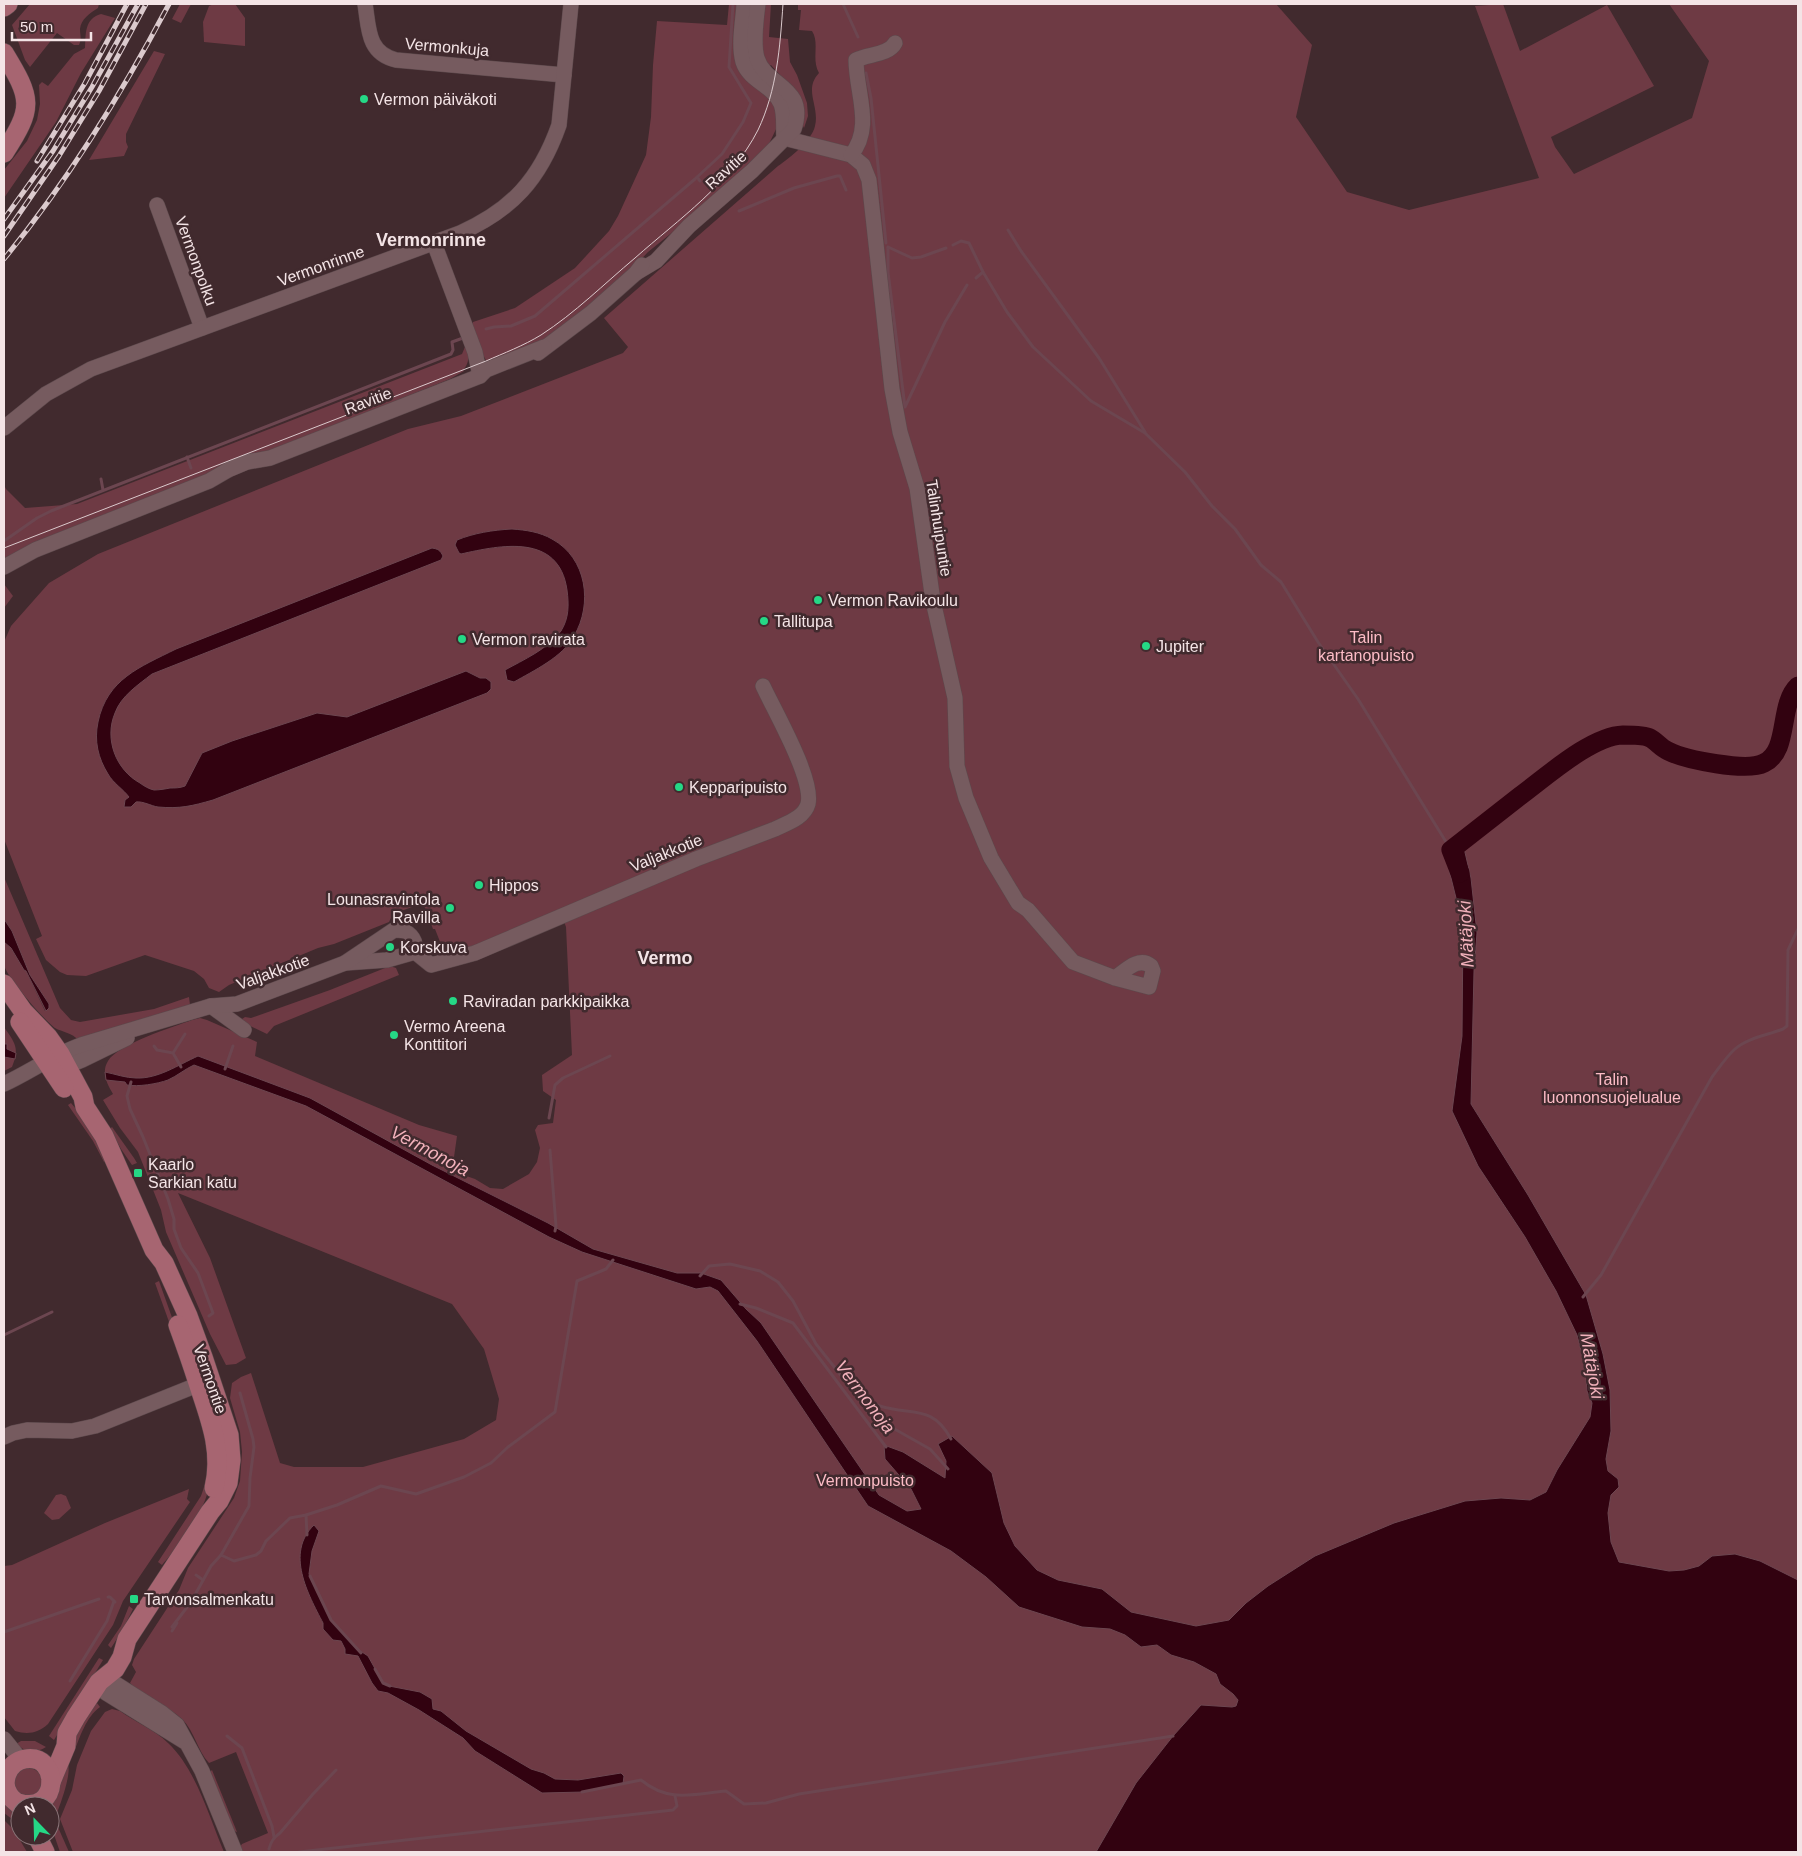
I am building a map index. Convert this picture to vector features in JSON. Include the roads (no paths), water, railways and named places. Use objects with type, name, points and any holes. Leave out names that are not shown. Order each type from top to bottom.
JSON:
[{"type":"main road","points":[[4,7],[8,4]]},
{"type":"main road","points":[[4,53],[19,78],[27,98],[26,112],[20,129],[4,153]]},
{"type":"main road","points":[[4,73],[16,98],[15,112],[4,132]]},
{"type":"main road","name":"Vermontie","points":[[4,984],[23,1011],[48,1037],[57,1063]]},
{"type":"main road","name":"Vermontie","points":[[4,999],[83,1097],[85,1107],[104,1136],[154,1250],[156,1266],[205,1382],[218,1453],[210,1512],[127,1639],[114,1649],[104,1663],[99,1682],[67,1733],[66,1746],[52,1782]]},
{"type":"main road","name":"Vermontie","points":[[14,1767],[67,1733]]},
{"type":"main road","points":[[10,1796],[5,1785],[14,1767],[48,1770],[52,1782],[47,1796]]},
{"type":"street","name":"Vermonkuja","points":[[366,4],[372,42],[386,58],[564,75]]},
{"type":"street","name":"Vermonrinne","points":[[4,428],[34,402],[69,380],[101,365],[434,243],[489,220],[511,203],[532,181],[552,144],[559,125],[571,4]]},
{"type":"street","points":[[744,4],[741,44],[743,61],[751,76],[770,90],[780,102],[784,118],[784,138],[851,156],[860,141],[864,124],[856,60],[888,50],[895,43]]},
{"type":"street","name":"Ravitie","points":[[4,567],[34,550],[209,481],[247,462],[270,458],[480,376],[486,370],[544,347],[576,325],[636,273],[650,255],[666,241],[689,226],[764,160],[794,129],[797,120],[796,112],[788,91],[764,71],[757,58],[758,4]]},
{"type":"street","name":"Talinhuipuntie","points":[[851,156],[863,165],[869,180],[892,390],[900,432],[917,488],[933,601],[955,698],[957,766],[966,798],[991,858],[1018,903],[1028,910],[1073,962],[1115,978]]},
{"type":"street","name":"Vermonpolku","points":[[157,205],[202,328]]},
{"type":"street","points":[[434,243],[475,352],[480,376]]},
{"type":"street","name":"Valjakkotie","points":[[415,952],[431,965],[475,952],[595,901],[775,829],[799,817],[807,805],[808,792],[806,781],[763,686]]},
{"type":"street","name":"Valjakkotie","points":[[57,1063],[82,1060],[155,1024],[211,1006],[237,1004],[345,963],[394,930],[404,930],[412,936],[415,952]]},
{"type":"street","name":"Valjakkotie","points":[[345,963],[387,960],[415,952]]},
{"type":"street","points":[[211,1006],[244,1030]]},
{"type":"street","points":[[4,1084],[57,1063]]},
{"type":"street","points":[[4,1437],[27,1430],[72,1431],[95,1426],[205,1382]]},
{"type":"street","points":[[99,1682],[113,1682],[177,1725],[202,1771],[235,1852]]},
{"type":"street","points":[[4,1739],[14,1767]]},
{"type":"water","points":[[512,529],[543,535],[564,547],[573,558],[579,570],[585,596],[584,610],[580,623],[569,644],[547,663],[514,682],[507,680],[505,670],[542,649],[556,637],[564,626],[568,611],[568,601],[562,572],[553,559],[540,551],[526,547],[510,546],[461,554],[455,545],[457,540],[470,535]]},
{"type":"water","points":[[432,548],[441,552],[443,556],[441,560],[152,674],[130,691],[121,701],[115,713],[111,733],[114,753],[124,770],[147,787],[154,790],[179,788],[185,786],[202,753],[317,713],[347,717],[466,671],[480,678],[486,678],[491,682],[491,689],[487,693],[213,800],[180,807],[166,808],[136,802],[131,807],[124,807],[125,800],[129,797],[110,777],[105,768],[99,756],[96,736],[102,707],[117,685],[127,676],[176,649]]},
{"type":"water","points":[[1464,848],[1471,878],[1477,933],[1474,971],[1471,1104],[1528,1195],[1586,1295],[1603,1354],[1610,1390],[1611,1431],[1606,1459],[1608,1471],[1618,1479],[1619,1487],[1611,1495],[1608,1513],[1611,1542],[1619,1562],[1669,1571],[1684,1570],[1699,1566],[1712,1556],[1735,1554],[1760,1561],[1798,1580],[1798,1852],[1096,1852],[1136,1783],[1173,1736],[1201,1705],[1236,1706],[1238,1700],[1220,1684],[1216,1674],[1194,1662],[1171,1655],[1157,1645],[1141,1647],[1125,1635],[1110,1629],[1082,1627],[1019,1607],[986,1577],[951,1551],[868,1506],[757,1341],[718,1291],[710,1287],[696,1289],[582,1252],[549,1237],[306,1106],[194,1065],[168,1080],[153,1084],[131,1086],[125,1082],[106,1080],[105,1072],[124,1077],[144,1078],[168,1071],[198,1056],[310,1098],[432,1165],[548,1223],[593,1249],[677,1273],[701,1273],[721,1280],[761,1323],[879,1495],[907,1511],[921,1509],[911,1489],[885,1459],[884,1445],[903,1452],[945,1478],[946,1461],[938,1444],[952,1436],[992,1473],[1004,1523],[1015,1546],[1037,1570],[1058,1580],[1102,1589],[1131,1612],[1196,1626],[1229,1620],[1246,1603],[1268,1586],[1315,1556],[1394,1523],[1465,1501],[1501,1498],[1530,1500],[1546,1492],[1557,1470],[1590,1417],[1592,1403],[1587,1391],[1585,1366],[1577,1335],[1556,1291],[1525,1237],[1478,1166],[1452,1111],[1462,1036],[1463,926],[1445,854],[1451,850]]},
{"type":"water","points":[[4,919],[12,931],[30,975],[49,1004],[49,1008],[46,1011],[26,971],[11,948],[4,942]]},
{"type":"water","points":[[4,1044],[7,1044],[7,1049],[16,1053],[15,1059],[4,1057]]},
{"type":"water","points":[[314,1525],[319,1531],[312,1551],[309,1574],[331,1620],[359,1650],[368,1656],[383,1683],[420,1692],[432,1699],[433,1709],[441,1711],[466,1731],[531,1769],[555,1779],[578,1780],[621,1773],[624,1776],[623,1784],[584,1792],[542,1793],[475,1751],[463,1738],[419,1710],[388,1693],[378,1691],[358,1656],[345,1654],[341,1641],[333,1640],[323,1629],[323,1623],[306,1587],[300,1561],[301,1548],[305,1536]]},
{"type":"waterway","points":[[486,329],[511,326],[535,316],[722,154],[743,122],[751,103],[729,67],[733,4]]},
{"type":"waterway","points":[[843,4],[858,37]]},
{"type":"waterway","points":[[866,73],[871,98],[886,243]]},
{"type":"waterway","points":[[739,211],[794,188],[837,176],[840,176],[846,190]]},
{"type":"waterway","points":[[697,177],[700,181]]},
{"type":"waterway","points":[[1008,230],[1021,251],[1099,358],[1145,432]]},
{"type":"waterway","points":[[953,245],[961,241],[969,243],[983,272],[1007,312],[1033,347],[1091,401],[1145,433],[1185,472],[1212,506],[1235,529],[1261,565],[1281,582],[1318,642],[1358,699],[1451,850]]},
{"type":"waterway","points":[[888,247],[888,272],[905,407],[945,322],[967,285]]},
{"type":"waterway","points":[[888,247],[912,258],[921,257],[946,248]]},
{"type":"waterway","points":[[976,278],[983,272]]},
{"type":"waterway","points":[[4,541],[37,518],[51,511],[451,354],[453,350],[452,342],[463,338]]},
{"type":"waterway","points":[[187,457],[191,468]]},
{"type":"waterway","points":[[101,479],[103,490]]},
{"type":"waterway","name":"Mätäjoki","points":[[1460,873],[1451,850],[1569,759],[1597,742],[1610,737],[1623,735],[1647,737],[1665,750],[1688,758],[1716,764],[1744,766],[1764,763],[1772,757],[1777,749],[1788,704],[1798,686]]},
{"type":"waterway","points":[[1583,1297],[1601,1275],[1712,1077],[1720,1066],[1740,1045],[1787,1026],[1788,950],[1798,929]]},
{"type":"waterway","points":[[173,1053],[185,1034]]},
{"type":"waterway","points":[[154,1046],[157,1050],[173,1053],[181,1067]]},
{"type":"waterway","points":[[225,1069],[233,1046]]},
{"type":"waterway","points":[[549,1118],[555,1085],[563,1078],[610,1056]]},
{"type":"waterway","points":[[131,1082],[127,1096],[130,1109],[168,1199],[174,1219],[174,1229],[181,1248],[198,1273],[213,1313],[209,1316]]},
{"type":"waterway","points":[[550,1150],[555,1231]]},
{"type":"waterway","points":[[221,1555],[234,1561],[256,1555],[261,1551],[266,1541],[290,1518],[337,1505],[381,1486],[416,1494],[464,1477],[491,1463],[508,1447],[555,1412],[577,1281],[606,1269],[613,1260]]},
{"type":"waterway","points":[[700,1276],[709,1266],[730,1264],[760,1271],[778,1282],[793,1301],[816,1344],[866,1407],[882,1422],[930,1449],[948,1469]]},
{"type":"waterway","name":"Vermonoja","points":[[740,1304],[756,1308],[793,1323],[886,1447]]},
{"type":"waterway","points":[[4,1335],[52,1312]]},
{"type":"waterway","points":[[172,1627],[191,1602],[211,1566],[221,1555],[249,1506],[254,1447],[240,1393]]},
{"type":"waterway","points":[[859,1397],[891,1409],[929,1416],[944,1428],[951,1439]]},
{"type":"waterway","points":[[306,1515],[307,1535]]},
{"type":"waterway","points":[[196,1575],[203,1580]]},
{"type":"waterway","points":[[310,1576],[331,1620],[361,1653]]},
{"type":"waterway","points":[[108,1597],[115,1602]]},
{"type":"waterway","points":[[4,1632],[99,1599]]},
{"type":"waterway","points":[[70,1681],[107,1621],[114,1601]]},
{"type":"waterway","points":[[172,1631],[177,1623]]},
{"type":"waterway","points":[[375,1669],[383,1683],[390,1686]]},
{"type":"waterway","points":[[227,1736],[242,1748],[272,1826],[274,1837]]},
{"type":"waterway","points":[[582,1792],[641,1780],[661,1792],[671,1794],[692,1795],[726,1791],[744,1804],[766,1803],[799,1794],[1173,1736]]},
{"type":"waterway","points":[[269,1849],[274,1838],[336,1770]]},
{"type":"waterway","points":[[299,1852],[673,1810],[677,1806],[675,1796]]},
{"type":"tram line","points":[[4,548],[486,361],[527,343],[554,326],[703,199],[734,167],[747,149],[758,130],[770,99],[779,52],[783,4]]},
{"type":"railway","points":[[37,161],[85,83],[127,4]]},
{"type":"railway","points":[[4,219],[53,151],[92,87],[138,4]]},
{"type":"railway","points":[[4,236],[59,156],[99,91],[146,4]]},
{"type":"railway","points":[[4,259],[50,199],[93,136],[169,4]]},
{"type":"place","name":"Vermon päiväkoti","points":[[364,99]]},
{"type":"place","name":"Vermon Ravikoulu","points":[[818,600]]},
{"type":"place","name":"Tallitupa","points":[[764,621]]},
{"type":"place","name":"Vermon ravirata","points":[[462,639]]},
{"type":"place","name":"Jupiter","points":[[1146,646]]},
{"type":"place","name":"Kepparipuisto","points":[[679,787]]},
{"type":"place","name":"Hippos","points":[[479,885]]},
{"type":"place","name":"Lounasravintola Ravilla","points":[[450,908]]},
{"type":"place","name":"Korskuva","points":[[390,947]]},
{"type":"place","name":"Raviradan parkkipaikka","points":[[453,1001]]},
{"type":"place","name":"Vermo Areena Konttitori","points":[[394,1035]]},
{"type":"place","name":"Kaarlo Sarkian katu","points":[[138,1173]]},
{"type":"place","name":"Tarvonsalmenkatu","points":[[134,1599]]},
{"type":"district","name":"Vermonrinne","points":[[431,240]]},
{"type":"district","name":"Vermo","points":[[665,958]]},
{"type":"park label","name":"Talin kartanopuisto","points":[[1366,646]]},
{"type":"park label","name":"Talin luonnonsuojelualue","points":[[1612,1088]]},
{"type":"park label","name":"Vermonpuisto","points":[[865,1480]]}]
